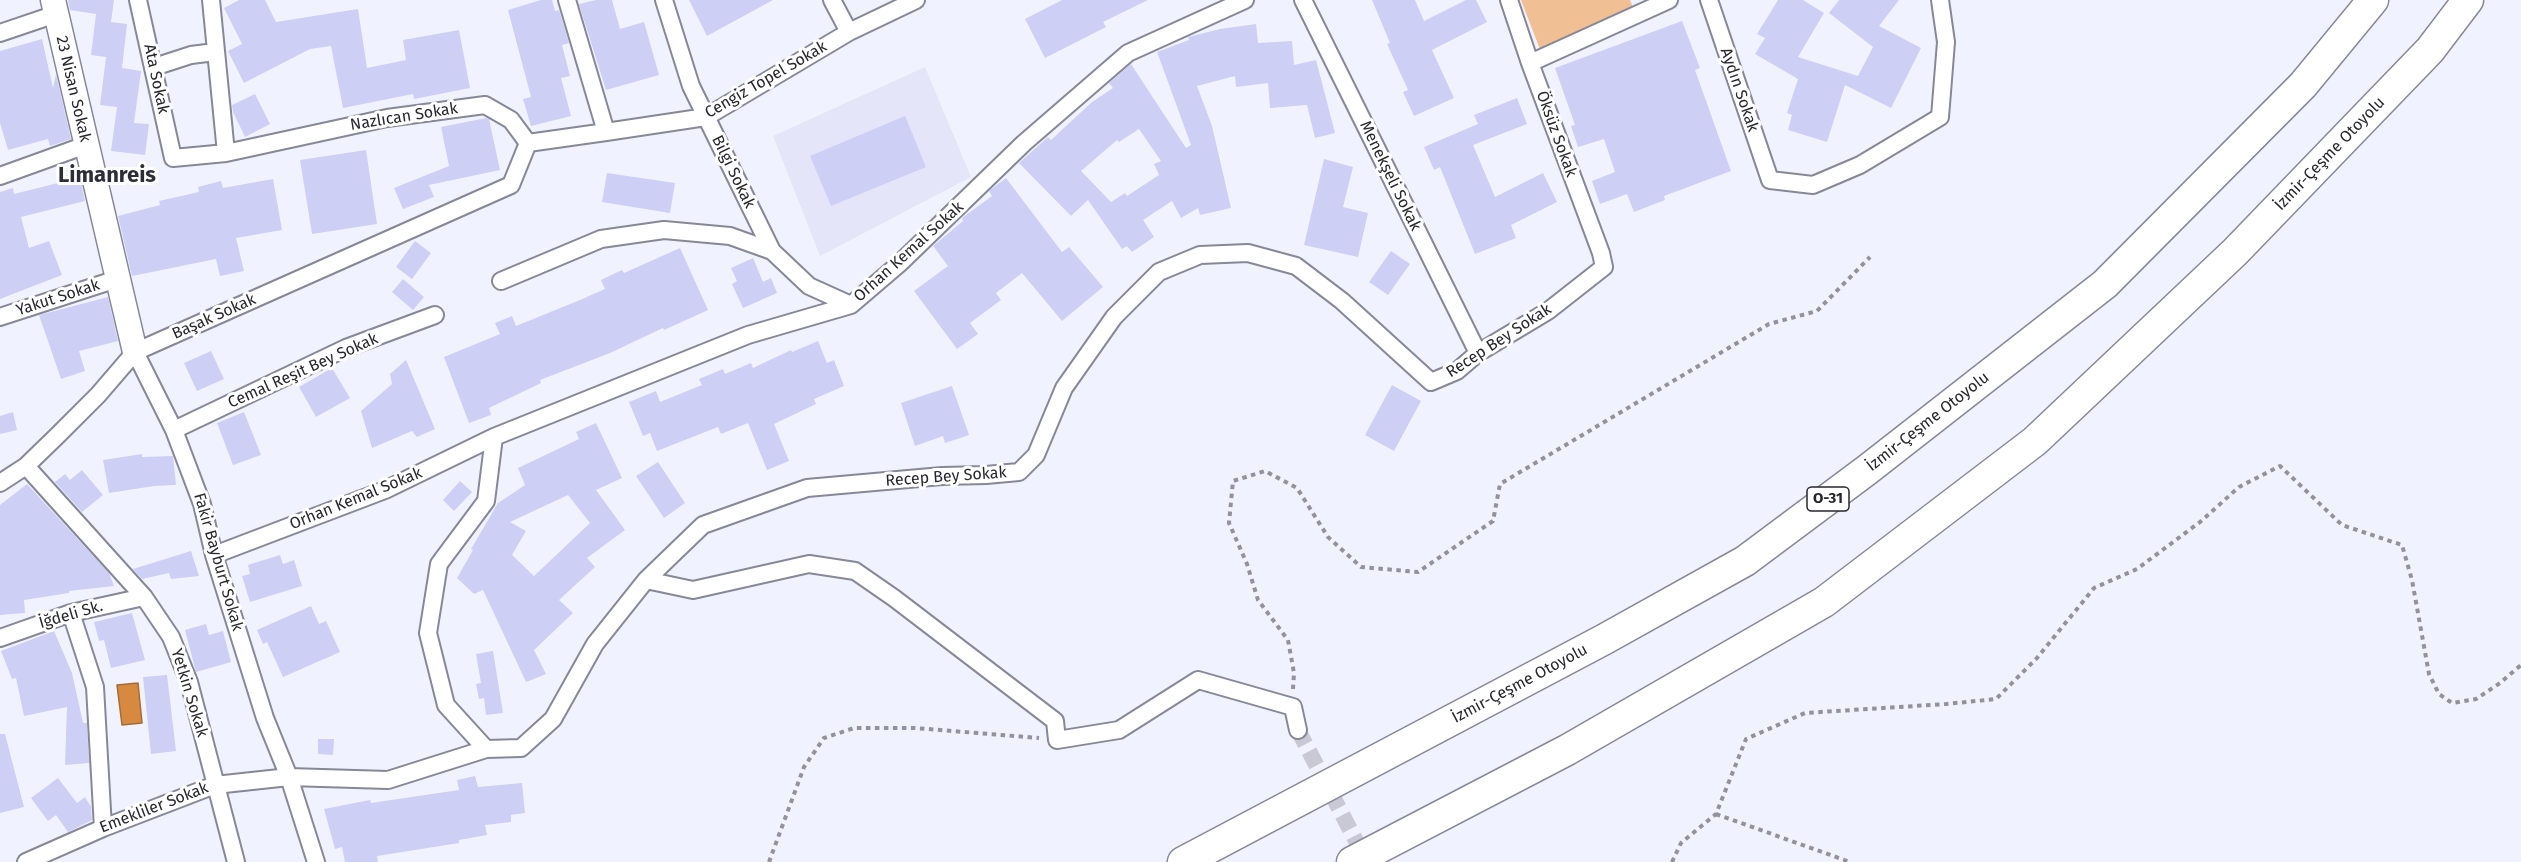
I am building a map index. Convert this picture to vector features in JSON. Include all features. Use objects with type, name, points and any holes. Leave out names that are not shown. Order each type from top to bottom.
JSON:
[{"type":"highway","name":"İzmir-Çeşme Otoyolu","points":[[1183,862],[1603,640],[1745,561],[1876,463],[2105,284],[2303,85],[2373,0]]},
{"type":"highway","name":"İzmir-Çeşme Otoyolu","points":[[1352,862],[1567,750],[1824,602],[2035,441],[2235,252],[2430,50],[2468,0]]},
{"type":"street","name":"Ata Sokak","points":[[138,0],[172,158]]},
{"type":"street","points":[[211,0],[226,153]]},
{"type":"street","points":[[567,0],[606,132]]},
{"type":"street","name":"Bilgi Sokak","points":[[664,0],[691,86],[772,251],[808,286],[852,305]]},
{"type":"street","points":[[832,0],[849,32]]},
{"type":"street","name":"Cengiz Topel Sokak","points":[[528,143],[706,117],[849,32],[916,0]]},
{"type":"street","name":"Orhan Kemal Sokak","points":[[214,555],[385,490],[494,437],[748,335],[852,305],[1024,143],[1128,53],[1245,0]]},
{"type":"street","name":"Menekşeli Sokak","points":[[1303,0],[1478,353]]},
{"type":"street","name":"Öksüz Sokak","points":[[1509,0],[1601,253],[1604,267]]},
{"type":"street","points":[[1530,63],[1669,0]]},
{"type":"street","name":"Aydın Sokak","points":[[1709,0],[1770,180],[1812,185],[1860,165],[1940,117],[1946,42],[1940,0]]},
{"type":"street","points":[[0,33],[55,7]]},
{"type":"street","name":"23 Nisan Sokak","points":[[55,7],[135,352]]},
{"type":"street","points":[[154,67],[191,55],[215,52]]},
{"type":"street","name":"Nazlıcan Sokak","points":[[172,158],[226,153],[387,118],[485,105],[511,120],[528,143]]},
{"type":"street","name":"Başak Sokak","points":[[0,483],[26,466],[98,395],[135,352],[511,185],[528,143]]},
{"type":"street","points":[[0,176],[86,145]]},
{"type":"street","points":[[501,281],[601,239],[664,230],[730,236],[772,251]]},
{"type":"street","name":"Recep Bey Sokak","points":[[289,777],[388,780],[486,749],[521,748],[553,720],[595,644],[646,580],[703,525],[807,488],[942,476],[1019,472],[1036,455],[1064,388],[1114,317],[1159,272],[1200,255],[1248,254],[1296,266],[1342,301],[1431,382],[1457,371],[1478,353],[1548,311],[1604,267]]},
{"type":"street","name":"Yakut Sokak","points":[[0,317],[117,279]]},
{"type":"street","name":"Cemal Reşit Bey Sokak","points":[[174,430],[346,348],[435,315]]},
{"type":"street","name":"Fakir Bayburt Sokak","points":[[135,352],[174,430],[202,504],[214,555],[265,718],[289,777],[316,862]]},
{"type":"street","points":[[486,749],[446,705],[428,633],[439,564],[486,501],[494,437]]},
{"type":"street","name":"Yetkin Sokak","points":[[26,466],[144,597],[171,637],[189,682],[236,862]]},
{"type":"street","points":[[646,580],[693,590],[809,564],[855,571],[894,598],[1055,721],[1058,740],[1119,730],[1198,680],[1293,707],[1298,730]]},
{"type":"street","name":"İğdeli Sk.","points":[[0,638],[72,613],[144,597]]},
{"type":"street","points":[[72,613],[95,687],[103,828]]},
{"type":"street","name":"Emekliler Sokak","points":[[26,862],[103,828],[215,784],[289,777]]},
{"type":"path","points":[[1293,707],[1294,673],[1288,640],[1258,600],[1247,564],[1229,523],[1233,481],[1265,471],[1297,488],[1329,537],[1361,567],[1418,572],[1493,521],[1500,484],[1769,324],[1817,311],[1870,257]]},
{"type":"path","points":[[1672,862],[1681,843],[1716,814],[1746,739],[1805,713],[1946,705],[1996,699],[2037,658],[2094,588],[2137,569],[2200,522],[2240,487],[2280,466],[2342,525],[2402,545],[2412,579],[2429,674],[2439,694],[2452,703],[2476,699],[2521,665]]},
{"type":"path","points":[[769,862],[804,767],[824,738],[854,728],[915,728],[1058,740]]},
{"type":"path","points":[[1716,814],[1850,862]]},
{"type":"shaded area","points":[[1521,0],[1630,0],[1634,10],[1541,52]]},
{"type":"shaded area","points":[[925,67],[971,177],[820,256],[773,136]]},
{"type":"shaded area","points":[[138,683],[142,723],[122,725],[117,685]]},
{"type":"building","points":[[68,0],[114,0],[111,22],[127,24],[122,68],[141,71],[134,123],[149,124],[145,155],[111,151],[117,107],[100,105],[106,57],[91,55],[96,14],[70,10]]},
{"type":"building","points":[[239,0],[265,0],[276,22],[358,9],[367,68],[406,60],[403,40],[459,30],[470,88],[414,99],[413,94],[343,108],[331,46],[310,49],[244,83],[228,51],[242,44],[224,8]]},
{"type":"building","points":[[541,0],[552,0],[555,11],[559,10],[569,43],[562,45],[570,76],[561,78],[571,116],[531,126],[523,99],[531,97],[508,10]]},
{"type":"building","points":[[596,0],[612,0],[620,29],[644,22],[659,75],[606,90],[579,4]]},
{"type":"building","points":[[689,0],[773,0],[707,36]]},
{"type":"building","points":[[1062,0],[1148,0],[1103,22],[1106,27],[1045,58],[1025,19]]},
{"type":"building","points":[[1372,0],[1415,0],[1424,21],[1466,0],[1476,0],[1487,22],[1432,50],[1454,98],[1414,116],[1403,92],[1408,90],[1387,44],[1390,43]]},
{"type":"building","points":[[1778,0],[1803,0],[1824,13],[1798,57],[1858,76],[1873,47],[1829,13],[1839,0],[1899,0],[1879,26],[1921,48],[1891,108],[1845,85],[1827,142],[1788,130],[1792,115],[1787,113],[1798,79],[1755,54],[1765,38],[1757,34]]},
{"type":"building","points":[[1682,21],[1700,68],[1695,70],[1731,171],[1664,196],[1665,200],[1634,212],[1627,194],[1600,204],[1592,181],[1615,172],[1604,139],[1578,147],[1571,126],[1575,125],[1555,68]]},
{"type":"building","points":[[1256,24],[1258,43],[1292,41],[1294,65],[1316,60],[1335,133],[1315,138],[1307,105],[1270,108],[1268,83],[1236,87],[1235,76],[1197,86],[1212,126],[1231,208],[1200,215],[1198,208],[1181,218],[1172,201],[1143,220],[1154,237],[1132,252],[1127,246],[1122,249],[1088,200],[1071,216],[1019,163],[1048,137],[1051,140],[1092,102],[1113,88],[1109,83],[1131,64],[1186,148],[1191,145],[1157,52],[1189,40],[1188,37],[1220,29]],"holes":[[[1139,129],[1161,161],[1154,164],[1159,175],[1127,196],[1125,193],[1111,202],[1081,171],[1117,140],[1119,142]]]},
{"type":"building","points":[[42,39],[53,88],[56,74],[71,139],[50,146],[48,139],[8,150],[0,123],[0,51]]},
{"type":"building","points":[[255,94],[270,124],[245,137],[232,105]]},
{"type":"building","points":[[1517,98],[1527,124],[1473,145],[1495,197],[1543,173],[1557,202],[1511,225],[1516,238],[1475,254],[1440,167],[1434,170],[1424,147],[1478,124],[1474,115]]},
{"type":"building","points":[[905,116],[926,167],[831,206],[810,156]]},
{"type":"building","points":[[489,119],[500,170],[429,185],[434,197],[403,209],[394,188],[449,166],[441,127]]},
{"type":"building","points":[[366,150],[377,224],[312,234],[300,160]]},
{"type":"building","points":[[1324,159],[1353,167],[1343,207],[1368,213],[1358,257],[1304,245]]},
{"type":"building","points":[[79,173],[85,201],[21,217],[29,248],[49,241],[62,275],[0,299],[0,192],[13,188],[14,194],[58,183],[57,177]]},
{"type":"building","points":[[607,173],[675,183],[670,213],[602,202]]},
{"type":"building","points":[[1006,178],[1062,252],[1069,247],[1103,287],[1062,321],[1022,273],[996,293],[1001,300],[970,323],[978,334],[957,349],[914,291],[948,266],[933,246],[963,221],[962,218],[992,196],[989,191]]},
{"type":"building","points":[[273,179],[282,230],[236,238],[244,271],[220,276],[216,259],[132,276],[118,216],[160,205],[159,201],[199,192],[198,187],[221,181],[223,188]]},
{"type":"building","points":[[415,241],[431,253],[412,279],[396,267]]},
{"type":"building","points":[[680,248],[708,310],[610,353],[540,380],[541,383],[489,408],[491,415],[469,423],[444,357],[500,334],[495,323],[512,316],[516,326],[605,289],[601,280],[622,270],[624,273]]},
{"type":"building","points":[[1391,251],[1410,264],[1388,295],[1369,282]]},
{"type":"building","points":[[753,258],[763,282],[771,278],[777,293],[743,308],[732,284],[737,281],[731,268]]},
{"type":"building","points":[[403,279],[424,297],[413,310],[392,292]]},
{"type":"building","points":[[108,297],[118,341],[79,351],[85,371],[61,379],[39,315]]},
{"type":"building","points":[[818,341],[827,363],[834,360],[844,386],[814,399],[816,404],[774,424],[789,461],[767,470],[748,423],[721,434],[718,427],[657,451],[650,433],[643,436],[629,402],[656,391],[660,402],[702,385],[699,379],[723,369],[725,374],[751,363],[753,368],[791,350],[792,352]]},
{"type":"building","points":[[211,351],[224,379],[197,391],[184,363]]},
{"type":"building","points":[[406,360],[435,429],[417,437],[412,431],[372,448],[361,411],[392,384],[390,374]]},
{"type":"building","points":[[332,368],[350,398],[316,417],[299,387]]},
{"type":"building","points":[[1392,385],[1421,401],[1394,451],[1365,435]]},
{"type":"building","points":[[952,386],[969,435],[945,443],[943,436],[915,446],[901,403]]},
{"type":"building","points":[[13,412],[17,430],[0,434],[0,416]]},
{"type":"building","points":[[244,412],[261,455],[233,465],[217,423]]},
{"type":"building","points":[[596,423],[622,478],[596,490],[625,530],[587,558],[595,567],[559,600],[573,613],[534,650],[546,674],[526,682],[483,590],[474,594],[457,578],[498,503],[525,485],[518,468],[579,439],[576,432]],"holes":[[[568,495],[590,523],[534,576],[512,555],[526,531],[510,522]]]},
{"type":"building","points":[[142,454],[142,457],[173,456],[176,485],[109,493],[103,460]]},
{"type":"building","points":[[658,462],[685,503],[664,518],[636,476]]},
{"type":"building","points":[[82,470],[103,495],[82,512],[55,482],[65,474],[70,480]]},
{"type":"building","points":[[460,481],[472,492],[454,511],[443,500]]},
{"type":"building","points":[[27,484],[109,573],[114,586],[69,591],[69,593],[24,600],[25,613],[0,615],[0,505]]},
{"type":"building","points":[[191,551],[199,576],[171,579],[169,573],[142,579],[133,569]]},
{"type":"building","points":[[280,555],[283,564],[294,560],[302,586],[250,602],[242,576],[250,574],[248,565]]},
{"type":"building","points":[[311,606],[319,624],[326,621],[340,652],[283,677],[267,642],[263,644],[257,630]]},
{"type":"building","points":[[132,613],[145,660],[111,668],[104,640],[99,641],[94,622]]},
{"type":"building","points":[[206,624],[209,635],[223,631],[231,662],[196,672],[185,630]]},
{"type":"building","points":[[54,631],[72,673],[83,723],[87,723],[89,763],[65,765],[67,707],[24,716],[16,678],[12,679],[1,651]]},
{"type":"building","points":[[493,651],[503,713],[486,715],[484,698],[479,699],[476,684],[481,683],[476,654]]},
{"type":"building","points":[[167,675],[176,751],[151,754],[143,677]]},
{"type":"building","points":[[0,734],[5,734],[24,807],[0,813]]},
{"type":"building","points":[[318,739],[334,739],[333,755],[318,754]]},
{"type":"building","points":[[475,776],[478,787],[522,783],[525,813],[511,815],[511,822],[485,825],[487,835],[459,840],[459,843],[377,856],[378,862],[345,862],[342,847],[335,849],[324,809],[370,800],[371,803],[459,790],[457,780]]},
{"type":"building","points":[[58,778],[77,803],[85,797],[91,807],[92,820],[68,832],[56,815],[48,821],[31,798]]},
{"type":"tunnel","points":[[1298,730],[1367,862]]},
{"type":"district","name":"Limanreis","points":[[107,176]]}]
